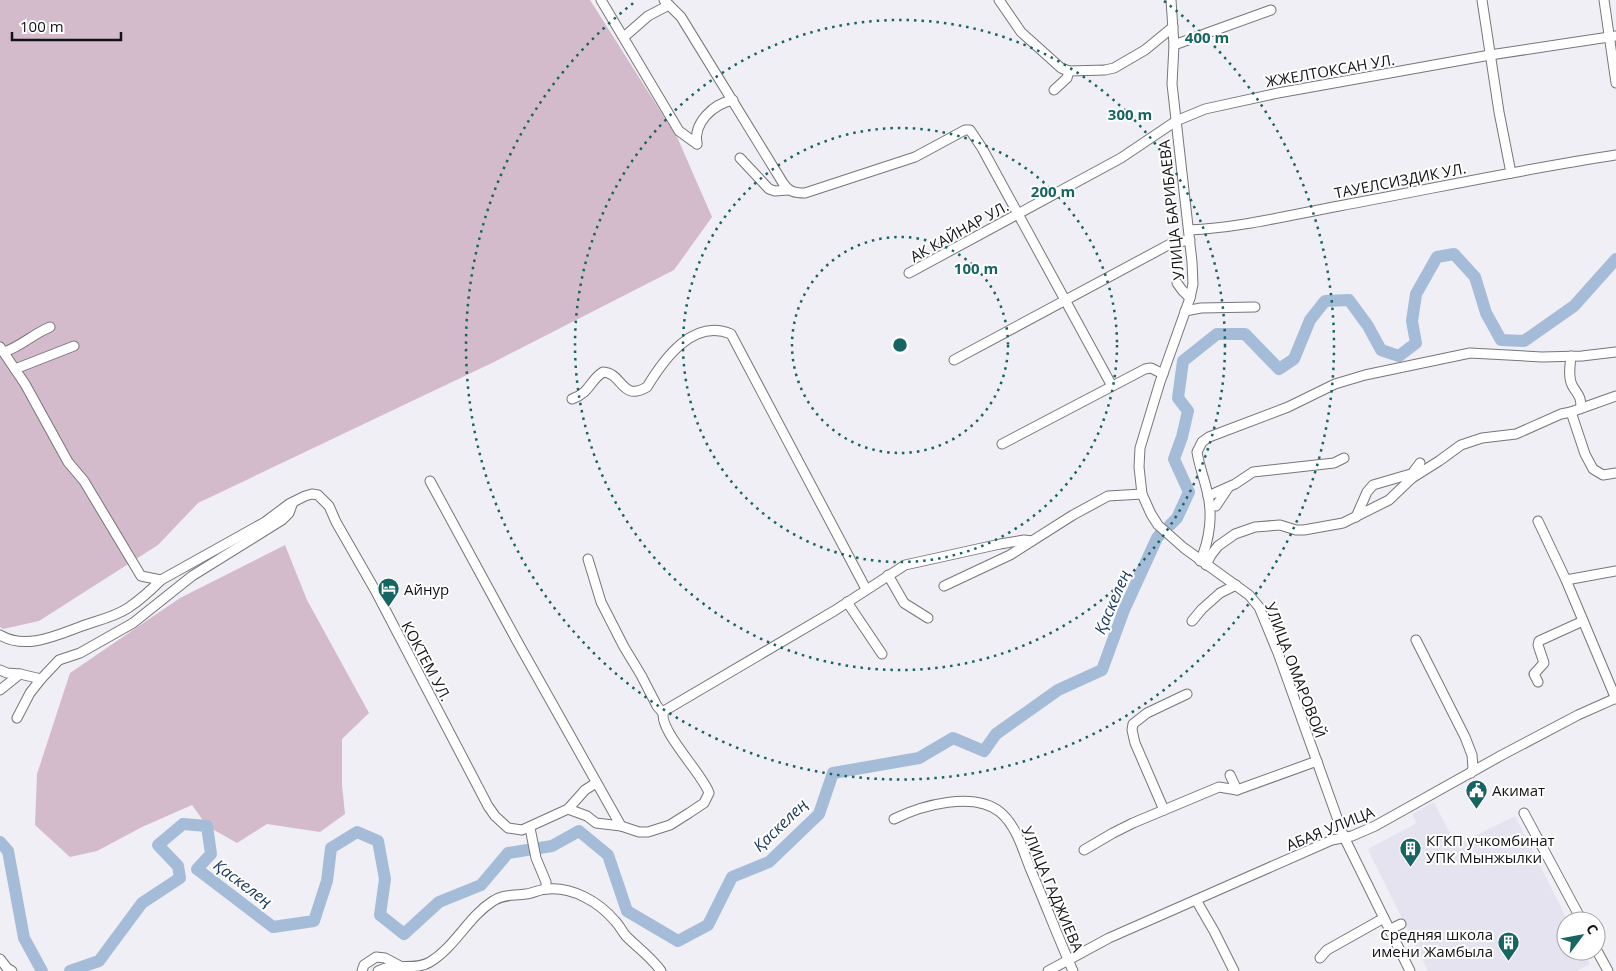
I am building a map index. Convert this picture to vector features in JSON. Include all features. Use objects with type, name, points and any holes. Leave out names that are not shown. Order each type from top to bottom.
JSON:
[{"type":"street","points":[[602,0],[679,131],[697,144],[696,138],[700,123],[720,105],[733,100]]},
{"type":"street","points":[[999,0],[1021,32],[1061,68],[1069,72],[1114,68],[1145,50],[1173,27]]},
{"type":"street","name":"УЛИЦА БАРИБАЕВА","points":[[1171,0],[1174,44],[1172,84],[1189,235],[1193,284],[1190,298]]},
{"type":"street","points":[[1482,0],[1511,173]]},
{"type":"street","points":[[1604,0],[1612,37],[1616,83]]},
{"type":"street","points":[[624,37],[666,2],[681,16],[788,190]]},
{"type":"street","points":[[1174,44],[1271,10]]},
{"type":"street","name":"ЖЖЕЛТОКСАН УЛ.","points":[[1176,121],[1221,104],[1490,56],[1612,37]]},
{"type":"street","points":[[1054,90],[1067,78],[1069,72]]},
{"type":"street","name":"АК КАЙНАР УЛ.","points":[[909,273],[1135,150],[1176,121]]},
{"type":"street","points":[[740,158],[768,189],[805,193],[915,157],[968,130],[982,148],[1112,386]]},
{"type":"street","name":"ТАУЕЛСИЗДИК УЛ.","points":[[954,360],[1189,235],[1616,154]]},
{"type":"street","points":[[1177,283],[1190,298]]},
{"type":"street","name":"УЛИЦА ОМАРОВОЙ","points":[[1190,298],[1148,418],[1140,448],[1139,467],[1142,494],[1158,526],[1203,563],[1249,595],[1259,607],[1276,647],[1344,837],[1410,971]]},
{"type":"street","points":[[1185,311],[1201,308],[1255,307]]},
{"type":"street","points":[[2,350],[12,349],[39,331],[50,327]]},
{"type":"street","points":[[572,400],[587,391],[603,372],[612,374],[623,388],[629,391],[643,389],[647,387],[671,352],[683,341],[696,334],[716,329],[731,334],[866,589]]},
{"type":"street","points":[[15,368],[74,346]]},
{"type":"street","points":[[2,350],[33,398],[68,462],[84,482],[141,576],[161,580]]},
{"type":"street","points":[[1203,563],[1209,529],[1208,496],[1197,452],[1202,442],[1220,432],[1288,407],[1335,384],[1365,375],[1470,353],[1534,357],[1602,355],[1616,352]]},
{"type":"street","points":[[1571,356],[1570,372],[1572,385],[1579,393],[1581,408]]},
{"type":"street","points":[[1002,444],[1145,369],[1151,368],[1163,374]]},
{"type":"street","points":[[1203,563],[1226,540],[1235,534],[1255,527],[1280,525],[1296,530],[1304,530],[1343,523],[1389,500],[1413,476],[1439,461],[1461,445],[1482,438],[1516,434],[1561,414],[1572,412],[1616,396]]},
{"type":"street","points":[[1572,412],[1585,454],[1593,469],[1603,476],[1616,473]]},
{"type":"street","points":[[1208,496],[1230,486],[1253,472],[1334,464],[1344,458]]},
{"type":"street","points":[[1356,517],[1367,492],[1373,485],[1413,476],[1420,463]]},
{"type":"street","points":[[430,481],[621,826]]},
{"type":"street","points":[[1216,506],[1230,486]]},
{"type":"street","points":[[944,586],[1010,554],[1108,496],[1142,494]]},
{"type":"street","name":"КОКТЕМ УЛ.","points":[[294,502],[305,496],[318,495],[331,509],[488,806],[502,824],[516,830],[530,828]]},
{"type":"street","points":[[0,635],[12,640],[33,641],[48,639],[117,614],[148,593],[161,580],[265,522],[294,502]]},
{"type":"street","points":[[17,718],[30,693],[58,660],[80,653],[125,628],[192,576],[282,520],[289,513],[294,502]]},
{"type":"street","points":[[1538,521],[1566,580],[1616,699]]},
{"type":"street","points":[[663,713],[912,562],[1000,544],[1024,540],[1032,541]]},
{"type":"street","points":[[568,809],[580,813],[596,823],[621,826],[639,832],[655,830],[670,824],[689,813],[708,798],[709,793],[707,787],[670,734],[663,719],[663,713],[657,706],[601,602],[588,559]]},
{"type":"street","points":[[1566,580],[1616,571]]},
{"type":"street","points":[[888,575],[904,602],[928,618]]},
{"type":"street","points":[[1192,621],[1220,593],[1236,585]]},
{"type":"street","points":[[847,602],[882,654]]},
{"type":"street","points":[[1538,682],[1534,674],[1543,665],[1544,661],[1538,645],[1539,642],[1583,621]]},
{"type":"street","points":[[1416,640],[1472,756],[1473,768],[1471,773]]},
{"type":"street","points":[[0,670],[41,679]]},
{"type":"street","points":[[0,690],[20,674]]},
{"type":"street","points":[[1164,810],[1135,743],[1132,730],[1133,724],[1147,712],[1187,694]]},
{"type":"street","name":"АБАЯ УЛИЦА","points":[[1048,971],[1109,938],[1332,840],[1352,836],[1375,826],[1428,800],[1471,773],[1578,715],[1616,699]]},
{"type":"street","points":[[1084,850],[1113,833],[1219,788],[1237,790],[1317,761]]},
{"type":"street","points":[[1230,775],[1237,790]]},
{"type":"street","points":[[546,885],[536,858],[530,828],[568,809],[585,790],[596,783]]},
{"type":"street","name":"УЛИЦА ГАДЖИЕВА","points":[[894,819],[930,807],[960,800],[986,804],[1000,811],[1011,824],[1072,971]]},
{"type":"street","points":[[1524,813],[1577,911]]},
{"type":"street","points":[[378,971],[416,967],[429,963],[448,948],[483,908],[500,896],[526,894],[546,885],[558,885],[582,896],[608,913],[616,921],[624,934],[661,971]]},
{"type":"street","points":[[1196,900],[1234,971]]},
{"type":"street","points":[[1320,958],[1327,950],[1384,918]]},
{"type":"street","points":[[1389,930],[1401,924]]},
{"type":"street","points":[[362,971],[364,965],[376,957],[385,958],[403,968]]},
{"type":"street","points":[[0,959],[12,971]]},
{"type":"shaded area","points":[[0,0],[590,0],[678,139],[712,217],[674,270],[492,363],[198,503],[158,545],[39,621],[3,629],[0,627]]},
{"type":"shaded area","points":[[285,545],[307,600],[369,713],[342,739],[342,785],[345,814],[320,832],[267,824],[237,843],[207,826],[192,805],[142,827],[97,851],[70,857],[35,825],[37,774],[70,673],[180,598]]},
{"type":"shaded area","points":[[1434,802],[1456,845],[1515,816],[1563,911],[1556,911],[1556,961],[1588,961],[1590,964],[1577,971],[1428,971],[1368,850],[1415,824],[1416,822],[1412,814]]},
{"type":"waterway","name":"Қаскелең","points":[[1170,525],[1177,518],[1189,492],[1174,459],[1182,437],[1188,411],[1178,398],[1183,361],[1217,334],[1245,334],[1279,369],[1294,359],[1310,320],[1325,301],[1349,300],[1368,326],[1381,350],[1399,356],[1416,343],[1412,321],[1416,294],[1437,257],[1454,254],[1475,277],[1486,313],[1501,340],[1524,341],[1574,306],[1616,259]]},
{"type":"waterway","name":"Қаскелең","points":[[70,971],[99,961],[142,903],[180,878],[178,866],[158,845],[183,824],[207,826],[211,854],[197,869],[273,927],[314,921],[327,881],[331,848],[357,832],[378,841],[385,879],[380,915],[404,934],[439,902],[481,885],[508,853],[552,846],[579,831],[608,855],[627,911],[678,941],[708,925],[732,877],[769,862],[819,814],[833,773],[919,758],[953,738],[984,751],[996,734],[1058,690],[1102,670],[1124,610],[1161,533]]},
{"type":"waterway","name":"Қаскелең","points":[[0,842],[8,851],[24,938],[42,971]]},
{"type":"place","name":"Айнур","points":[[388,608]]},
{"type":"place","name":"Акимат","points":[[1476,809]]},
{"type":"place","name":"КГКП учкомбинат УПК Мынжылки","points":[[1410,868]]},
{"type":"place","name":"Средняя школа имени Жамбыла","points":[[1509,962]]}]
